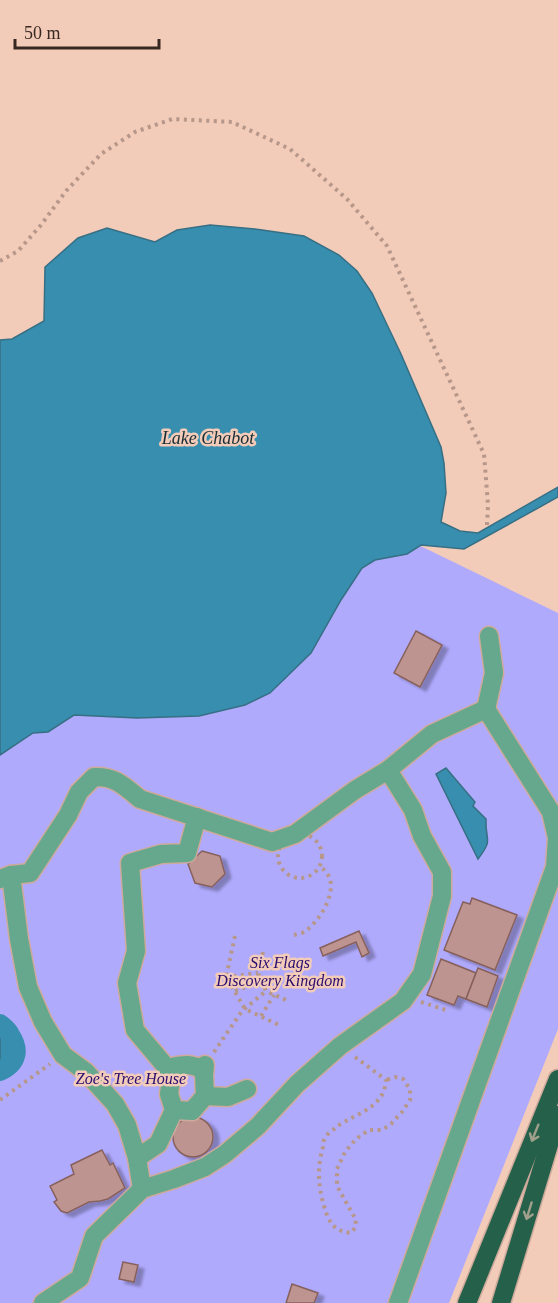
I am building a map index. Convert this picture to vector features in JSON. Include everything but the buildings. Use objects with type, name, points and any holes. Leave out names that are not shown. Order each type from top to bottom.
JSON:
[{"type":"highway","points":[[467,1303],[558,1079]]},
{"type":"highway","points":[[501,1303],[558,1114]]},
{"type":"street","points":[[398,1303],[555,867],[557,838],[550,812],[486,709],[494,673],[489,636]]},
{"type":"street","points":[[142,1189],[137,1158],[127,1125],[115,1104],[86,1072],[63,1055],[43,1022],[28,987],[6,877],[30,873],[68,815],[79,792],[93,777],[106,776],[122,784],[140,799],[272,842],[295,834],[355,790],[388,770],[432,734],[486,709]]},
{"type":"street","points":[[43,1303],[80,1278],[94,1236],[142,1189],[205,1167],[225,1154],[258,1126],[297,1083],[340,1046],[403,1001],[422,974],[442,896],[442,872],[422,836],[413,810],[388,770]]},
{"type":"street","points":[[137,1158],[158,1144],[174,1110],[169,1094],[171,1079],[167,1068],[135,1030],[127,983],[136,951],[130,862],[161,854],[187,853],[197,817]]},
{"type":"street","points":[[167,1068],[186,1064],[205,1068],[205,1096],[192,1111],[174,1110]]},
{"type":"street","points":[[205,1096],[228,1097],[247,1089]]},
{"type":"path","points":[[0,261],[18,251],[41,225],[66,190],[101,154],[135,132],[172,119],[232,122],[290,149],[347,199],[387,246],[484,454],[488,505],[487,525]]},
{"type":"path","points":[[295,834],[309,836],[315,840],[321,852],[319,866],[308,876],[294,877],[287,873],[279,862],[280,847],[295,834]]},
{"type":"path","points":[[294,935],[306,931],[321,916],[329,897],[331,886],[328,872],[319,866]]},
{"type":"path","points":[[235,936],[226,977],[245,1009],[279,1025]]},
{"type":"path","points":[[263,952],[258,973],[266,991],[286,1000]]},
{"type":"path","points":[[226,977],[258,973]]},
{"type":"path","points":[[234,992],[262,981]]},
{"type":"path","points":[[205,1068],[245,1009],[266,991]]},
{"type":"path","points":[[261,1016],[274,995]]},
{"type":"path","points":[[407,996],[446,1010]]},
{"type":"path","points":[[340,1046],[386,1080]]},
{"type":"path","points":[[0,1100],[63,1055]]},
{"type":"path","points":[[395,1077],[403,1079],[410,1089],[410,1100],[391,1124],[382,1130],[369,1130],[356,1139],[345,1152],[337,1169],[337,1186],[356,1220],[355,1228],[351,1233],[343,1232],[335,1228],[331,1222],[321,1197],[318,1176],[325,1137],[341,1123],[366,1111],[377,1101],[384,1093],[386,1080],[395,1077]]},
{"type":"green space","name":"Six Flags Discovery Kingdom","points":[[402,537],[558,613],[558,1029],[449,1303],[0,1303],[0,706],[319,568]]},
{"type":"water","name":"Lake Chabot","points":[[210,225],[304,236],[339,255],[357,271],[372,293],[441,447],[446,493],[441,522],[460,531],[478,533],[558,487],[558,497],[464,549],[421,545],[407,554],[375,560],[362,568],[311,653],[270,693],[245,705],[199,716],[137,718],[74,715],[48,732],[33,733],[0,755],[0,340],[12,339],[44,321],[45,267],[78,238],[107,228],[155,242],[177,230]]},
{"type":"water","points":[[446,768],[475,802],[473,806],[486,819],[488,840],[478,859],[436,774]]},
{"type":"water","points":[[0,1033],[8,1050],[0,1066]]},
{"type":"waterway","points":[[0,1024],[9,1033],[16,1051],[10,1064],[0,1071]]},
{"type":"park label","name":"Zoe's Tree House","points":[[131,1078]]}]
